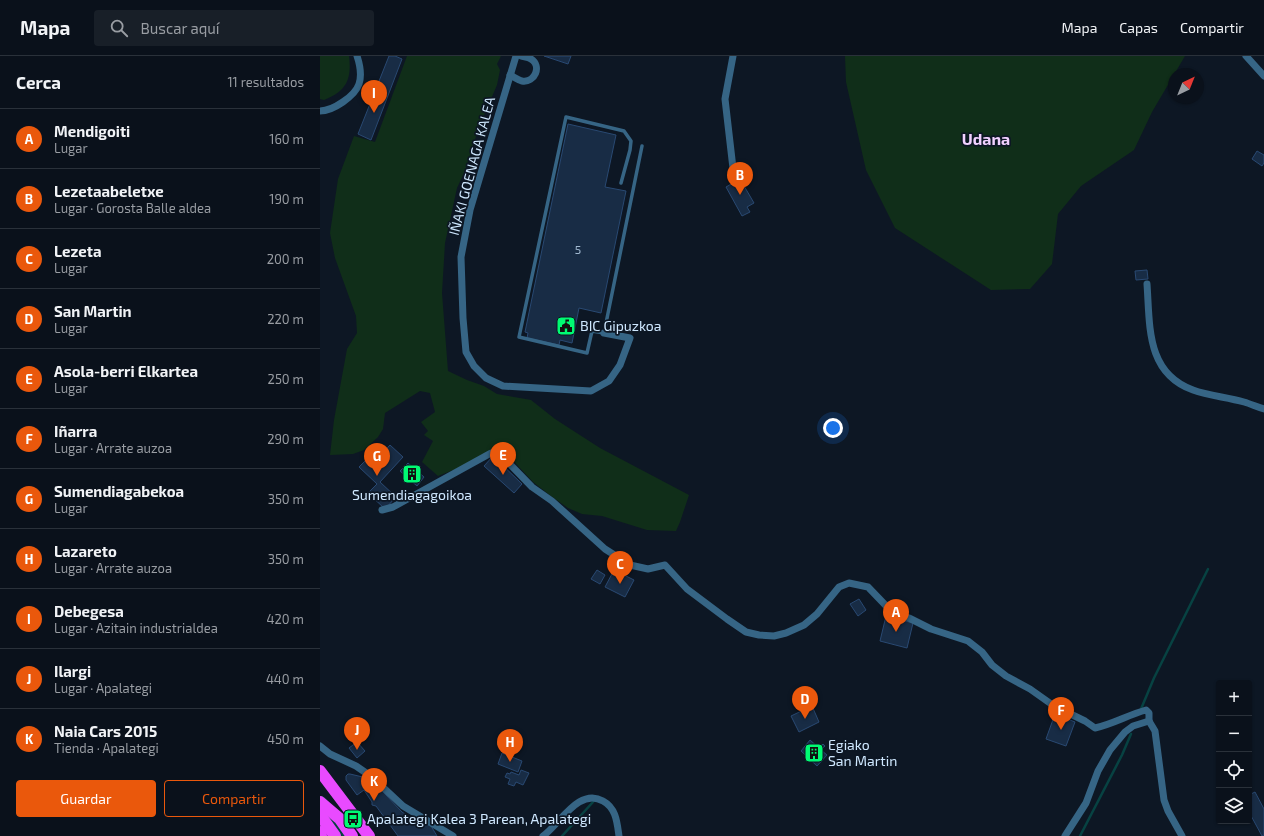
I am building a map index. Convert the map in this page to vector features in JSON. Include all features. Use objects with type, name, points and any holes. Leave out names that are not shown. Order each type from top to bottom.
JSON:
[{"type":"highway","points":[[320,771],[369,836]]},
{"type":"highway","points":[[320,802],[340,819],[352,836]]},
{"type":"highway","points":[[320,816],[335,836]]},
{"type":"highway","points":[[320,832],[321,836]]},
{"type":"street","points":[[320,111],[326,111],[348,99],[359,84],[360,67],[357,56]]},
{"type":"street","name":"IÑAKI GOENAGA KALEA","points":[[516,56],[470,210],[462,257],[463,318],[466,352],[474,366],[486,378],[503,386],[592,391],[609,381],[620,365],[630,338],[604,333]]},
{"type":"street","points":[[510,75],[524,81],[531,79],[535,74],[536,69],[534,62],[527,57],[521,56]]},
{"type":"street","points":[[733,56],[726,99],[734,177]]},
{"type":"street","points":[[1246,56],[1264,76]]},
{"type":"street","points":[[1147,284],[1151,338],[1159,363],[1172,378],[1178,383],[1194,391],[1245,402],[1264,409]]},
{"type":"street","points":[[382,510],[393,507],[491,453],[502,456],[532,487],[552,502],[605,549],[630,565],[648,569],[665,565],[687,589],[746,632],[774,636],[786,633],[804,625],[817,614],[839,587],[849,583],[868,587],[892,612],[909,618],[931,630],[968,641],[982,652],[992,665],[1006,676],[1030,689],[1054,706],[1085,721],[1094,728],[1107,725],[1142,711],[1149,713],[1149,721],[1155,731],[1164,800],[1168,811],[1182,836]]},
{"type":"street","points":[[1065,836],[1086,803],[1098,771],[1110,750],[1125,732],[1133,726],[1149,721]]},
{"type":"street","points":[[320,746],[330,754],[356,766],[372,776],[403,806],[450,834]]},
{"type":"street","points":[[544,836],[571,808],[590,797],[597,798],[611,808],[617,820],[618,836]]},
{"type":"lane","points":[[621,183],[631,141],[624,131],[566,117],[519,337],[587,353],[592,331],[604,333],[642,146]]},
{"type":"green space","points":[[320,56],[349,56],[350,64],[346,84],[338,93],[324,100],[320,99]]},
{"type":"green space","points":[[407,56],[501,56],[497,64],[500,70],[497,85],[479,127],[465,171],[457,188],[445,243],[442,293],[448,371],[484,386],[497,394],[531,400],[555,419],[600,448],[689,495],[676,531],[647,530],[602,516],[582,514],[568,508],[533,482],[505,452],[496,449],[461,467],[438,476],[422,462],[433,441],[424,435],[428,431],[421,422],[435,412],[430,393],[420,391],[385,413],[383,429],[378,437],[364,450],[353,454],[330,455],[334,420],[347,349],[357,333],[356,316],[335,258],[330,233],[338,179],[354,136],[375,142]]},
{"type":"green space","points":[[845,56],[1185,56],[1178,68],[1168,68],[1168,85],[1152,112],[1134,150],[1081,186],[1058,214],[1052,264],[1030,289],[991,290],[895,228],[866,170],[846,82]]},
{"type":"building","points":[[389,56],[395,56],[402,59],[371,140],[358,134]]},
{"type":"building","points":[[544,56],[571,56],[568,64]]},
{"type":"building","points":[[568,124],[616,135],[605,187],[626,191],[601,313],[579,308],[572,343],[560,340],[559,345],[527,338],[528,333],[525,332]]},
{"type":"building","points":[[1257,151],[1264,155],[1264,163],[1262,166],[1252,159]]},
{"type":"building","points":[[740,179],[754,203],[747,207],[750,212],[742,216],[726,187]]},
{"type":"building","points":[[1147,270],[1148,279],[1136,280],[1135,271]]},
{"type":"building","points":[[390,445],[403,457],[380,482],[396,497],[385,509],[368,493],[377,484],[359,467],[373,453],[378,458]]},
{"type":"building","points":[[493,456],[522,484],[514,493],[484,466]]},
{"type":"building","name":"Sumendiagagoikoa","points":[[408,463],[424,477],[417,486],[400,471]]},
{"type":"building","points":[[597,570],[605,575],[600,584],[591,579]]},
{"type":"building","points":[[614,570],[634,580],[625,597],[605,587]]},
{"type":"building","points":[[859,599],[866,610],[858,616],[850,604]]},
{"type":"building","points":[[886,616],[913,623],[907,648],[880,641]]},
{"type":"building","points":[[812,706],[819,722],[799,732],[791,716]]},
{"type":"building","points":[[1055,714],[1075,722],[1066,746],[1046,739]]},
{"type":"building","points":[[502,738],[508,743],[503,749],[497,744]]},
{"type":"building","name":"Egiako San Martin","points":[[810,740],[819,748],[823,744],[825,746],[821,750],[827,755],[817,766],[801,751]]},
{"type":"building","points":[[357,742],[365,751],[357,758],[349,748]]},
{"type":"building","points":[[517,742],[521,744],[519,751],[514,749]]},
{"type":"building","points":[[502,753],[522,761],[518,772],[498,764]]},
{"type":"building","points":[[521,770],[529,773],[523,785],[516,782],[514,786],[508,784],[510,779],[505,777],[507,773],[510,774],[511,772],[519,775]]},
{"type":"building","points":[[348,774],[371,779],[402,812],[418,823],[431,826],[437,836],[398,836],[390,825],[386,823],[387,821],[376,806],[372,805],[372,802],[364,790],[357,795],[346,780],[346,776]]},
{"type":"building","points":[[1255,792],[1264,809],[1264,835],[1262,836],[1252,818],[1252,794]]},
{"type":"waterway","points":[[1141,709],[1154,678],[1208,569]]},
{"type":"waterway","points":[[1080,836],[1122,755],[1131,734]]},
{"type":"waterway","points":[[562,836],[593,802]]},
{"type":"waterway","points":[[320,804],[343,836]]},
{"type":"place","name":"Debegesa","points":[[374,113]]},
{"type":"place","name":"Lezetaabeletxe","points":[[740,195]]},
{"type":"place","name":"BIC Gipuzkoa","points":[[566,326]]},
{"type":"place","name":"Sumendiagagoikoa","points":[[412,474]]},
{"type":"place","name":"Asola-berri Elkartea","points":[[503,475]]},
{"type":"place","name":"Sumendiagabekoa","points":[[377,476]]},
{"type":"place","name":"Lezeta","points":[[620,584]]},
{"type":"place","name":"Mendigoiti","points":[[896,632]]},
{"type":"place","name":"San Martin","points":[[805,719]]},
{"type":"place","name":"Iñarra","points":[[1061,730]]},
{"type":"place","name":"Ilargi","points":[[357,750]]},
{"type":"place","name":"Egiako San Martin","points":[[814,753]]},
{"type":"place","name":"Lazareto","points":[[510,762]]},
{"type":"place","name":"Naia Cars 2015","points":[[374,801]]},
{"type":"place","name":"Apalategi Kalea 3 Parean, Apalategi","points":[[353,819]]},
{"type":"district","name":"Udana","points":[[986,139]]}]
